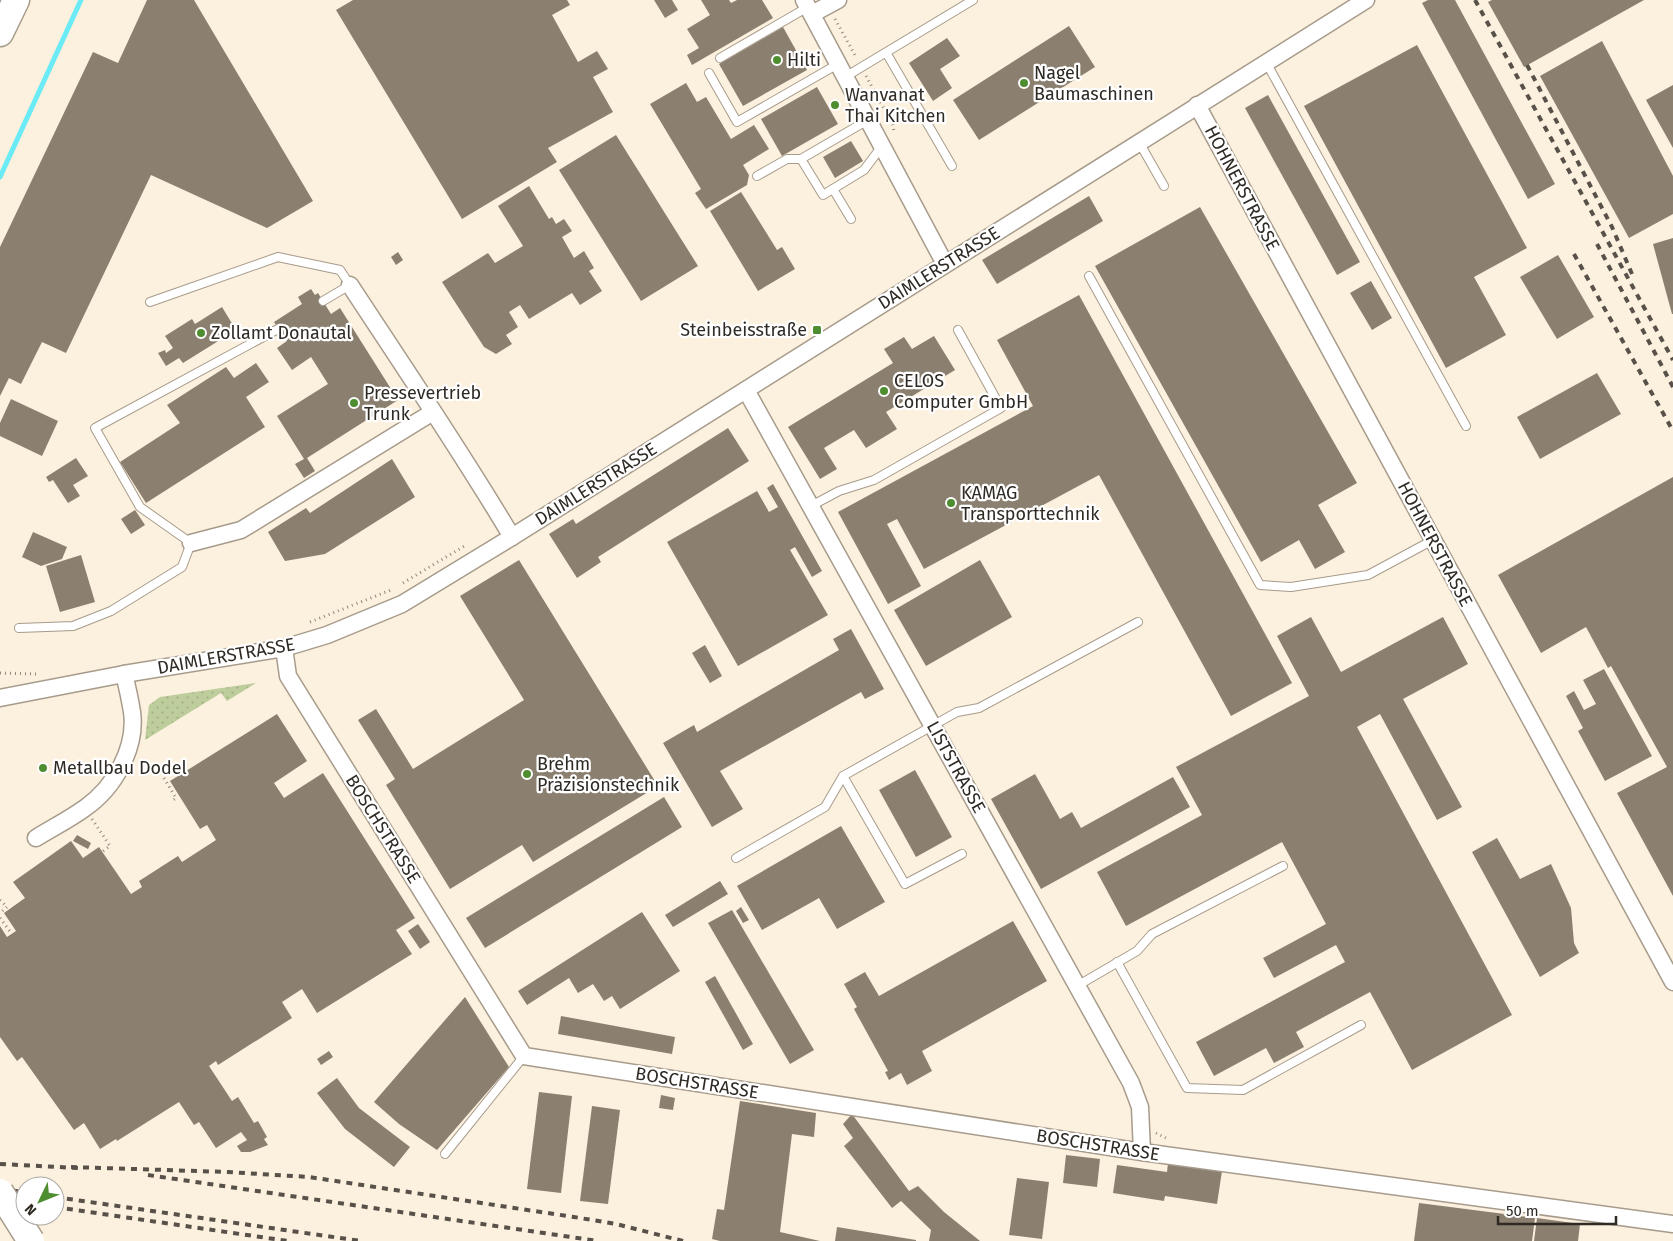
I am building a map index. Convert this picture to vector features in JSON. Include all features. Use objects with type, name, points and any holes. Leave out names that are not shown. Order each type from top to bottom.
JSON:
[{"type":"main road","points":[[0,33],[16,0]]},
{"type":"main road","points":[[0,1192],[31,1241]]},
{"type":"street","points":[[838,0],[808,7],[945,264]]},
{"type":"street","name":"DAIMLERSTRASSE","points":[[0,698],[124,674],[284,648],[356,625],[402,604],[512,538],[1366,0]]},
{"type":"street","name":"HOHNERSTRASSE","points":[[1197,105],[1673,982]]},
{"type":"street","points":[[350,285],[432,412],[450,436],[512,538]]},
{"type":"street","name":"LISTSTRASSE","points":[[746,390],[1131,1083],[1140,1107],[1142,1152]]},
{"type":"street","points":[[191,544],[241,530],[432,412]]},
{"type":"street","name":"BOSCHSTRASSE","points":[[284,648],[288,676],[524,1056],[1142,1152],[1673,1224]]},
{"type":"street","points":[[36,838],[85,808],[113,779],[123,763],[129,745],[132,713],[124,674]]},
{"type":"lane","points":[[708,73],[737,122],[842,70],[886,54],[973,0]]},
{"type":"lane","points":[[720,58],[808,7]]},
{"type":"lane","points":[[886,54],[952,166]]},
{"type":"lane","points":[[1266,62],[1466,426]]},
{"type":"lane","points":[[757,176],[786,159],[801,159],[868,120]]},
{"type":"lane","points":[[1139,142],[1164,186]]},
{"type":"lane","points":[[801,159],[823,195],[864,170],[885,153]]},
{"type":"lane","points":[[833,189],[851,219]]},
{"type":"lane","points":[[150,302],[278,257],[340,270],[350,285],[323,301]]},
{"type":"lane","points":[[1089,276],[1260,585],[1291,587],[1368,575],[1433,540]]},
{"type":"lane","points":[[19,628],[73,626],[111,611],[182,567],[191,544],[140,507],[95,428],[278,329]]},
{"type":"lane","points":[[811,506],[839,490],[874,480],[1001,408],[958,330]]},
{"type":"lane","points":[[736,858],[825,807],[842,776],[957,712],[979,708],[1138,622]]},
{"type":"lane","points":[[842,776],[905,884],[962,854]]},
{"type":"lane","points":[[1077,986],[1137,951],[1152,934],[1283,866]]},
{"type":"lane","points":[[1117,962],[1187,1088],[1243,1090],[1361,1025]]},
{"type":"lane","points":[[445,1154],[524,1056]]},
{"type":"path","points":[[303,625],[396,588],[473,541]]},
{"type":"path","points":[[0,673],[37,674]]},
{"type":"path","points":[[164,778],[176,798],[171,802]]},
{"type":"path","points":[[85,808],[110,846],[102,852]]},
{"type":"path","points":[[0,900],[7,906],[0,913]]},
{"type":"path","points":[[0,918],[12,934]]},
{"type":"path","points":[[1141,1126],[1172,1141]]},
{"type":"green space","points":[[256,683],[227,701],[221,693],[145,740],[149,705],[160,697]]},
{"type":"building","points":[[147,0],[194,0],[313,201],[267,228],[151,175],[66,353],[42,342],[21,384],[9,378],[0,396],[0,247],[93,52],[118,63]]},
{"type":"building","points":[[353,0],[567,0],[570,5],[552,15],[578,62],[597,51],[608,69],[593,77],[613,112],[548,148],[557,162],[462,219],[336,10]]},
{"type":"building","points":[[654,0],[672,0],[678,10],[665,18]]},
{"type":"building","points":[[701,0],[729,0],[731,3],[737,0],[762,0],[773,18],[692,65],[687,55],[699,48],[687,29],[710,15]]},
{"type":"building","points":[[1428,0],[1455,0],[1555,184],[1528,199],[1422,3]]},
{"type":"building","points":[[1492,0],[1644,0],[1524,67],[1488,2]]},
{"type":"building","name":"Nagel Baumaschinen","points":[[1069,26],[1095,67],[979,140],[953,100]]},
{"type":"building","points":[[783,27],[807,70],[743,106],[719,64]]},
{"type":"building","points":[[947,38],[960,56],[940,69],[952,88],[933,101],[909,63]]},
{"type":"building","points":[[1602,41],[1673,176],[1673,214],[1629,238],[1540,76]]},
{"type":"building","points":[[1417,45],[1527,248],[1474,277],[1506,335],[1446,368],[1304,106]]},
{"type":"building","points":[[686,83],[697,102],[706,97],[731,139],[754,125],[769,149],[743,165],[749,175],[747,185],[706,209],[695,193],[701,189],[650,104]]},
{"type":"building","points":[[1673,85],[1673,148],[1646,100]]},
{"type":"building","points":[[817,87],[838,124],[782,156],[761,119]]},
{"type":"building","points":[[1268,95],[1360,262],[1337,275],[1245,108]]},
{"type":"building","points":[[616,135],[698,266],[641,301],[559,170]]},
{"type":"building","points":[[851,141],[863,161],[835,178],[823,157]]},
{"type":"building","points":[[529,186],[549,219],[552,217],[556,224],[564,219],[572,231],[562,237],[574,258],[584,251],[594,268],[589,271],[602,291],[580,305],[572,293],[529,319],[520,305],[509,312],[518,327],[506,335],[512,344],[496,354],[484,347],[442,282],[488,253],[495,263],[523,246],[498,206]]},
{"type":"building","points":[[741,192],[777,250],[782,247],[795,269],[758,291],[710,211]]},
{"type":"building","points":[[1089,196],[1103,221],[997,284],[982,260]]},
{"type":"building","points":[[1200,207],[1357,483],[1318,505],[1345,552],[1315,569],[1299,540],[1261,562],[1095,266]]},
{"type":"building","points":[[1673,238],[1673,314],[1672,314],[1653,244]]},
{"type":"building","points":[[398,252],[403,260],[396,265],[391,257]]},
{"type":"building","points":[[1558,255],[1594,317],[1557,339],[1520,277]]},
{"type":"building","points":[[1371,281],[1392,318],[1372,330],[1350,293]]},
{"type":"building","points":[[311,289],[315,295],[318,293],[331,314],[340,308],[398,400],[307,458],[315,471],[304,478],[295,464],[304,459],[277,416],[328,384],[311,357],[292,370],[277,348],[287,341],[274,322],[302,304],[298,297]]},
{"type":"building","name":"KAMAG Transporttechnik","points":[[1079,295],[1292,683],[1231,716],[1099,475],[924,569],[897,519],[887,524],[921,586],[888,604],[838,512],[1033,406],[997,340]]},
{"type":"building","name":"Zollamt Donautal","points":[[222,307],[236,330],[183,363],[179,358],[166,366],[158,353],[165,350],[166,353],[173,348],[165,336],[192,319],[195,324]]},
{"type":"building","name":"CELOS Computer GmbH","points":[[934,336],[955,370],[886,412],[897,429],[866,448],[854,430],[824,448],[837,469],[820,479],[788,427],[893,363],[884,349],[904,337],[912,349]]},
{"type":"building","points":[[256,363],[269,382],[246,397],[265,427],[146,503],[120,462],[180,423],[167,405],[226,367],[234,378]]},
{"type":"building","points":[[1597,373],[1621,414],[1540,459],[1517,417]]},
{"type":"building","points":[[11,399],[58,421],[42,456],[0,436],[0,423]]},
{"type":"building","points":[[728,428],[749,461],[598,557],[601,562],[577,578],[549,534],[573,519],[576,524]]},
{"type":"building","points":[[76,458],[88,476],[73,485],[80,496],[68,503],[53,480],[49,482],[46,477]]},
{"type":"building","points":[[392,459],[415,497],[325,554],[285,561],[268,532],[306,508],[310,513]]},
{"type":"building","points":[[1673,477],[1673,896],[1617,793],[1667,767],[1611,666],[1608,668],[1586,627],[1541,653],[1498,575]]},
{"type":"building","points":[[773,484],[822,571],[812,577],[795,547],[790,550],[828,615],[738,666],[667,542],[757,491],[769,512],[778,507],[767,488]]},
{"type":"building","points":[[135,510],[145,525],[131,534],[121,519]]},
{"type":"building","points":[[33,532],[67,547],[62,559],[41,566],[22,557]]},
{"type":"building","points":[[81,555],[95,602],[60,612],[46,566]]},
{"type":"building","name":"Brehm Präzisionstechnik","points":[[519,560],[658,786],[533,862],[522,845],[450,889],[386,785],[395,779],[358,720],[376,709],[413,769],[524,700],[460,596]]},
{"type":"building","points":[[980,560],[1012,617],[926,666],[894,610]]},
{"type":"building","points":[[1311,617],[1341,672],[1443,617],[1468,664],[1403,699],[1462,807],[1437,820],[1380,714],[1357,727],[1512,1015],[1412,1070],[1370,992],[1296,1032],[1304,1047],[1274,1063],[1266,1048],[1214,1076],[1196,1042],[1345,962],[1336,945],[1274,978],[1263,958],[1326,924],[1282,842],[1126,926],[1097,872],[1202,815],[1176,767],[1309,696],[1277,636]]},
{"type":"building","points":[[851,629],[884,689],[865,699],[861,692],[720,771],[743,809],[712,827],[663,743],[694,725],[697,732],[839,650],[833,639]]},
{"type":"building","points":[[705,645],[722,676],[710,683],[692,653]]},
{"type":"building","points":[[1604,669],[1652,756],[1605,781],[1578,731],[1583,728],[1566,696],[1574,691],[1584,710],[1596,704],[1583,680]]},
{"type":"building","points":[[277,714],[307,761],[274,783],[284,798],[323,773],[415,918],[396,930],[412,954],[317,1013],[302,989],[282,1002],[292,1018],[218,1065],[216,1061],[209,1066],[232,1101],[238,1097],[254,1123],[258,1121],[267,1137],[264,1139],[268,1145],[250,1152],[241,1152],[237,1146],[247,1140],[241,1132],[216,1148],[199,1122],[194,1125],[179,1102],[117,1141],[116,1139],[100,1149],[84,1123],[74,1130],[22,1057],[17,1061],[0,1037],[0,926],[7,937],[16,931],[4,913],[25,898],[13,882],[71,841],[83,858],[99,847],[131,894],[142,887],[139,881],[178,856],[182,862],[216,840],[207,825],[200,829],[170,781]]},
{"type":"building","points":[[915,770],[952,837],[916,857],[879,790]]},
{"type":"building","points":[[1035,774],[1060,819],[1072,812],[1081,828],[1173,777],[1190,807],[1041,889],[991,799]]},
{"type":"building","points":[[664,797],[682,827],[485,948],[466,918]]},
{"type":"building","points":[[841,826],[885,902],[837,929],[819,898],[762,930],[737,886]]},
{"type":"building","points":[[77,835],[91,843],[88,849],[73,841]]},
{"type":"building","points":[[1497,838],[1520,879],[1551,864],[1571,908],[1574,943],[1579,953],[1540,977],[1472,852]]},
{"type":"building","points":[[720,881],[728,894],[673,927],[665,915]]},
{"type":"building","points":[[741,907],[749,920],[743,923],[736,911]]},
{"type":"building","points":[[732,910],[814,1050],[790,1064],[708,923]]},
{"type":"building","points":[[642,912],[680,971],[620,1009],[612,996],[604,1001],[593,984],[578,993],[569,978],[527,1005],[518,991]]},
{"type":"building","points":[[1013,921],[1047,981],[922,1051],[932,1071],[907,1085],[901,1073],[889,1080],[885,1072],[888,1071],[854,1009],[857,1007],[844,984],[865,972],[879,996]]},
{"type":"building","points":[[418,924],[430,942],[420,949],[408,931]]},
{"type":"building","points":[[715,976],[753,1044],[743,1050],[705,982]]},
{"type":"building","points":[[465,997],[509,1067],[437,1150],[399,1124],[374,1102]]},
{"type":"building","points":[[561,1016],[675,1037],[672,1054],[558,1034]]},
{"type":"building","points":[[329,1051],[333,1057],[321,1065],[317,1059]]},
{"type":"building","points":[[337,1078],[359,1108],[410,1147],[394,1167],[345,1129],[317,1093]]},
{"type":"building","points":[[539,1092],[572,1096],[561,1193],[527,1189]]},
{"type":"building","points":[[661,1095],[675,1098],[673,1110],[659,1108]]},
{"type":"building","points":[[740,1101],[816,1113],[814,1137],[792,1134],[780,1232],[820,1241],[720,1241],[712,1239],[717,1209],[724,1210]]},
{"type":"building","points":[[592,1106],[620,1110],[608,1204],[580,1201]]},
{"type":"building","points":[[852,1114],[909,1191],[918,1186],[944,1212],[980,1241],[929,1241],[931,1230],[901,1201],[892,1208],[844,1146],[853,1138],[843,1124]]},
{"type":"building","points":[[1066,1155],[1100,1159],[1097,1187],[1063,1183]]},
{"type":"building","points":[[1168,1163],[1222,1171],[1217,1204],[1165,1196],[1164,1201],[1113,1193],[1117,1165],[1167,1172]]},
{"type":"building","points":[[1017,1178],[1049,1182],[1042,1239],[1009,1235]]},
{"type":"building","points":[[1419,1203],[1535,1218],[1532,1241],[1414,1241]]},
{"type":"building","points":[[1537,1218],[1580,1224],[1578,1241],[1534,1241]]},
{"type":"building","points":[[837,1227],[916,1240],[916,1241],[835,1241]]},
{"type":"waterway","points":[[0,177],[81,0]]},
{"type":"railway","points":[[1475,0],[1673,360]]},
{"type":"railway","points":[[1527,65],[1612,227],[1632,274]]},
{"type":"railway","points":[[1597,244],[1673,387]]},
{"type":"railway","points":[[1574,254],[1673,431]]},
{"type":"railway","points":[[0,1164],[78,1168]]},
{"type":"railway","points":[[71,1167],[228,1172],[309,1177],[616,1224],[683,1241]]},
{"type":"railway","points":[[148,1175],[598,1241]]},
{"type":"railway","points":[[0,1189],[15,1191]]},
{"type":"railway","points":[[65,1198],[361,1241]]},
{"type":"railway","points":[[0,1199],[15,1201]]},
{"type":"railway","points":[[65,1208],[288,1241]]},
{"type":"place","name":"Hilti","points":[[777,60]]},
{"type":"place","name":"Nagel Baumaschinen","points":[[1024,83]]},
{"type":"place","name":"Wanvanat Thai Kitchen","points":[[835,105]]},
{"type":"place","name":"Steinbeisstraße","points":[[817,330]]},
{"type":"place","name":"Zollamt Donautal","points":[[201,333]]},
{"type":"place","name":"CELOS Computer GmbH","points":[[884,391]]},
{"type":"place","name":"Pressevertrieb Trunk","points":[[354,403]]},
{"type":"place","name":"KAMAG Transporttechnik","points":[[951,503]]},
{"type":"place","name":"Metallbau Dodel","points":[[43,768]]},
{"type":"place","name":"Brehm Präzisionstechnik","points":[[527,774]]}]
